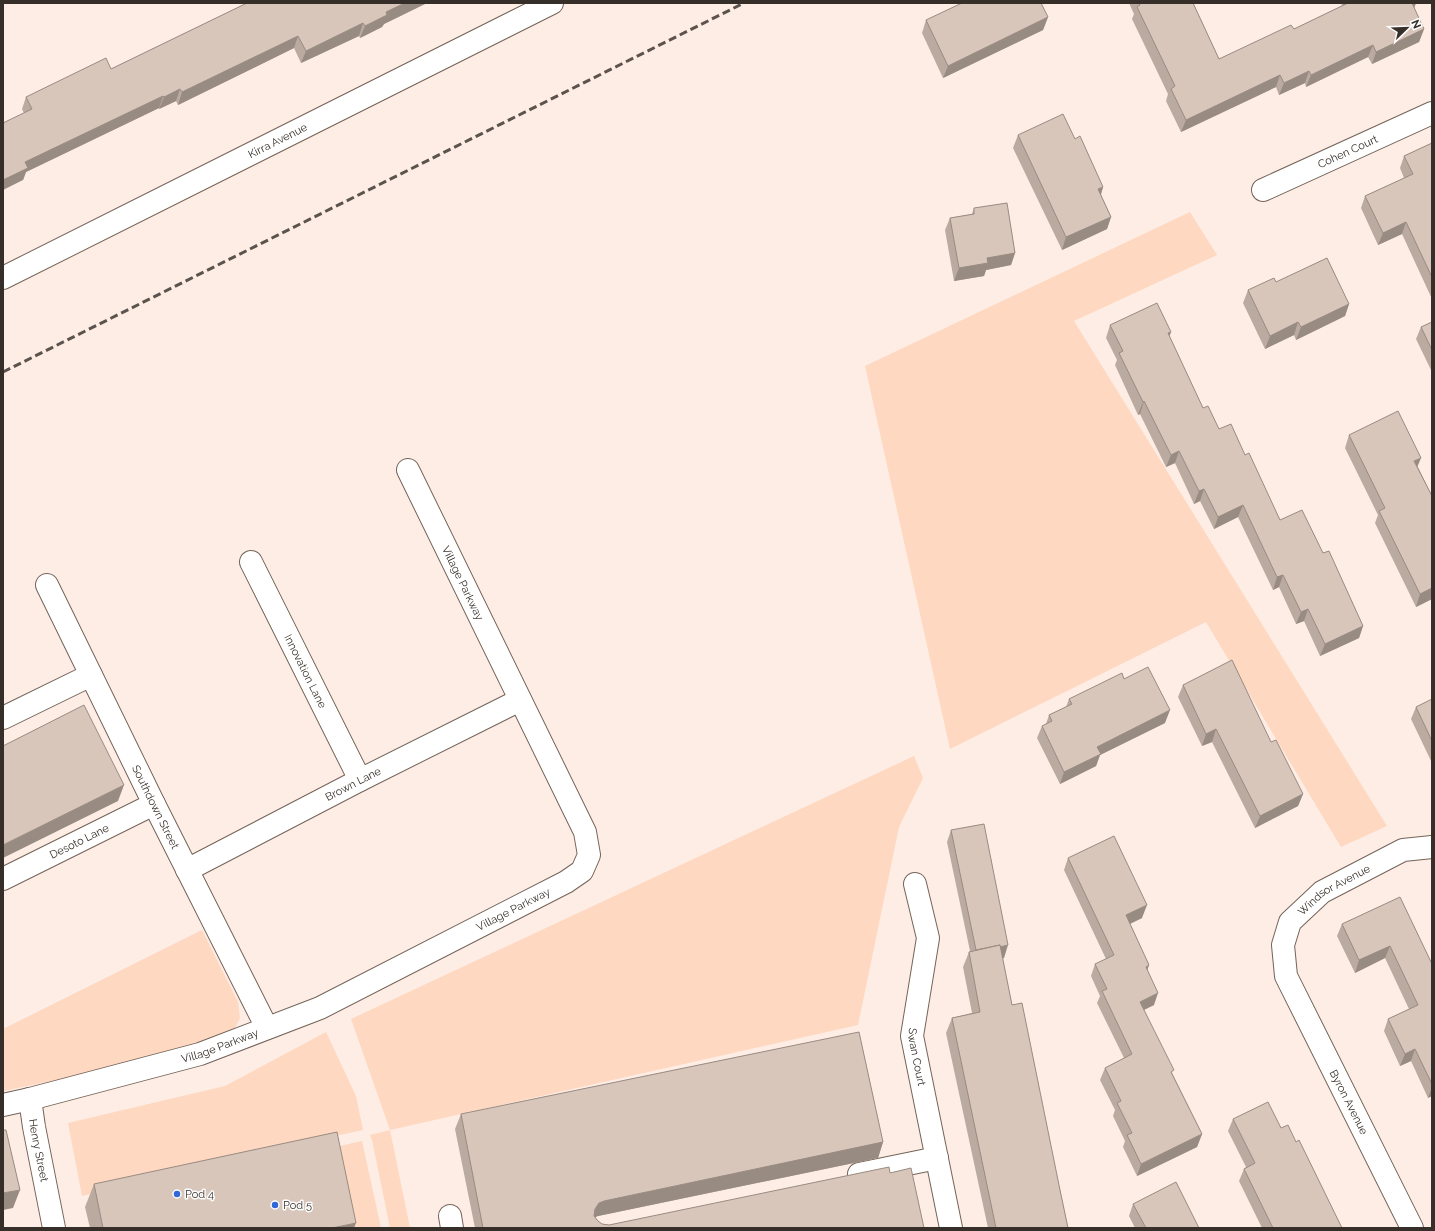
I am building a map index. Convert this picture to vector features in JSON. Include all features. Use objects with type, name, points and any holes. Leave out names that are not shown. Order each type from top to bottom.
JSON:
[{"type":"street","name":"Kirra Avenue","points":[[3,278],[552,3]]},
{"type":"street","name":"Cohen Court","points":[[1263,190],[1432,113]]},
{"type":"street","name":"Village Parkway","points":[[30,1099],[200,1054],[327,1004],[566,882],[582,871],[589,855],[585,832],[408,470]]},
{"type":"street","name":"Innovation Lane","points":[[251,562],[360,780]]},
{"type":"street","name":"Southdown Street","points":[[47,585],[154,804],[267,1028]]},
{"type":"street","points":[[3,718],[91,675]]},
{"type":"street","name":"Brown Lane","points":[[187,870],[360,780],[520,700]]},
{"type":"street","name":"Desoto Lane","points":[[3,879],[154,804]]},
{"type":"street","name":"Windsor Avenue","points":[[1286,976],[1283,945],[1290,922],[1322,892],[1403,850],[1432,847]]},
{"type":"street","name":"Swan Court","points":[[915,884],[928,938],[912,1036],[951,1228]]},
{"type":"street","name":"Byron Avenue","points":[[1286,976],[1412,1228]]},
{"type":"street","points":[[3,1105],[30,1099]]},
{"type":"street","name":"Henry Street","points":[[30,1099],[54,1228]]},
{"type":"street","points":[[841,1178],[937,1158]]},
{"type":"shaded area","points":[[1190,212],[1217,255],[1074,321],[1387,826],[1341,847],[1206,622],[950,749],[865,366]]},
{"type":"shaded area","points":[[914,756],[923,778],[899,827],[858,1025],[390,1130],[351,1019]]},
{"type":"shaded area","points":[[202,930],[238,1002],[240,1018],[230,1038],[197,1051],[3,1091],[3,1029]]},
{"type":"shaded area","points":[[326,1032],[356,1096],[363,1130],[257,1153],[82,1196],[68,1123],[225,1086]]},
{"type":"shaded area","points":[[390,1130],[410,1228],[390,1228],[370,1135]]},
{"type":"shaded area","points":[[362,1141],[381,1228],[347,1228],[331,1148]]},
{"type":"building","points":[[247,3],[405,3],[386,12],[387,15],[365,26],[363,23],[306,51],[298,36],[182,92],[180,89],[164,97],[163,96],[25,162],[28,168],[3,180],[3,123],[32,109],[26,97],[106,58],[111,69]]},
{"type":"building","points":[[962,3],[1041,3],[1048,17],[948,66],[926,20]]},
{"type":"building","points":[[1139,3],[1193,3],[1219,59],[1291,25],[1294,29],[1348,3],[1412,3],[1424,29],[1376,52],[1373,45],[1311,75],[1309,71],[1284,83],[1280,75],[1186,120],[1171,89],[1175,86],[1137,7],[1140,5]]},
{"type":"building","points":[[1063,114],[1075,139],[1080,136],[1103,187],[1098,189],[1111,217],[1066,237],[1018,135]]},
{"type":"building","points":[[1432,143],[1432,277],[1406,222],[1383,233],[1365,196],[1413,174],[1404,156]]},
{"type":"building","points":[[1007,203],[1015,253],[987,258],[988,263],[959,268],[950,218],[974,214],[974,208]]},
{"type":"building","points":[[1327,258],[1349,304],[1301,327],[1298,322],[1270,336],[1248,290],[1274,278],[1276,282]]},
{"type":"building","points":[[1157,303],[1171,332],[1168,333],[1203,408],[1208,406],[1219,429],[1231,424],[1245,455],[1249,453],[1280,520],[1302,510],[1323,553],[1329,551],[1363,626],[1325,644],[1308,609],[1301,612],[1283,575],[1277,577],[1243,505],[1218,517],[1204,489],[1199,491],[1179,451],[1171,455],[1119,353],[1123,351],[1110,325]]},
{"type":"building","points":[[1432,322],[1432,350],[1421,327]]},
{"type":"building","points":[[1398,411],[1421,458],[1414,461],[1432,496],[1432,588],[1420,594],[1379,511],[1385,508],[1349,435]]},
{"type":"building","points":[[1232,660],[1271,742],[1276,740],[1303,794],[1260,816],[1216,729],[1206,734],[1183,685]]},
{"type":"building","points":[[1148,667],[1170,710],[1097,747],[1101,754],[1064,772],[1042,726],[1052,721],[1049,715],[1072,704],[1069,699],[1122,673],[1124,679]]},
{"type":"building","points":[[1432,699],[1432,741],[1416,707]]},
{"type":"building","points":[[84,705],[124,785],[3,845],[3,746]]},
{"type":"building","points":[[984,824],[1008,945],[1000,947],[1000,945],[976,950],[951,830]]},
{"type":"building","points":[[1114,836],[1147,905],[1126,915],[1149,965],[1146,967],[1158,993],[1140,1002],[1174,1070],[1171,1072],[1202,1134],[1141,1164],[1127,1135],[1132,1133],[1117,1103],[1121,1101],[1105,1068],[1132,1054],[1102,991],[1107,989],[1095,964],[1114,955],[1068,858]]},
{"type":"building","points":[[1400,897],[1432,964],[1432,1084],[1415,1049],[1405,1054],[1388,1019],[1418,1005],[1390,946],[1359,960],[1342,924]]},
{"type":"building","points":[[1000,945],[1012,1005],[1022,1003],[1068,1228],[996,1228],[952,1018],[980,1012],[969,952]]},
{"type":"building","points":[[859,1032],[883,1142],[604,1201],[599,1203],[595,1209],[594,1216],[602,1224],[609,1225],[889,1167],[890,1173],[911,1168],[924,1228],[483,1228],[461,1114]]},
{"type":"building","points":[[1268,1102],[1281,1128],[1288,1125],[1296,1142],[1299,1140],[1342,1228],[1273,1228],[1244,1169],[1255,1163],[1233,1119]]},
{"type":"building","points":[[3,1130],[6,1130],[20,1190],[3,1193]]},
{"type":"building","points":[[337,1132],[356,1223],[332,1228],[103,1228],[94,1184]]},
{"type":"building","points":[[1176,1182],[1199,1228],[1146,1228],[1133,1204]]},
{"type":"railway","points":[[3,372],[744,3]]},
{"type":"place","name":"Pod 4","points":[[177,1194]]},
{"type":"place","name":"Pod 5","points":[[275,1205]]}]
